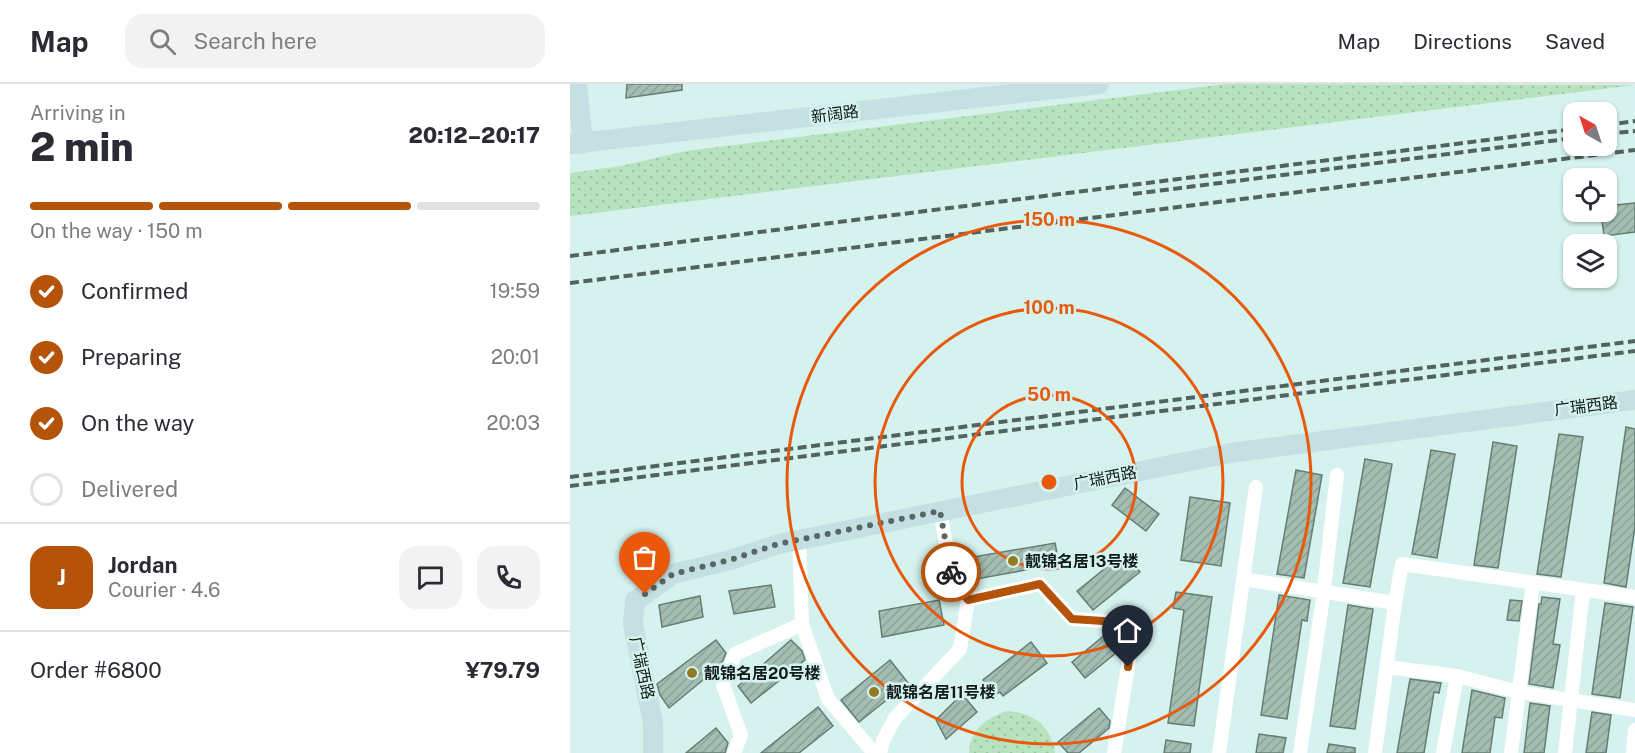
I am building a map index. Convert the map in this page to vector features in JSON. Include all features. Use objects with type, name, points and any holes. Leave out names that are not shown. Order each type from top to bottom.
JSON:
[{"type":"street","points":[[576,144],[578,84]]},
{"type":"street","name":"新阔路","points":[[576,144],[1099,84]]},
{"type":"street","name":"广瑞西路","points":[[654,753],[653,723],[633,624],[635,601],[673,574],[730,560],[778,544],[1230,453],[1635,400]]},
{"type":"street","points":[[1300,753],[1324,592],[1337,475]]},
{"type":"street","points":[[1219,753],[1256,487]]},
{"type":"street","points":[[880,753],[883,741],[895,718],[960,650],[968,600],[952,578],[940,511]]},
{"type":"street","points":[[799,540],[802,624],[828,699],[874,753]]},
{"type":"street","points":[[1375,753],[1402,564],[1635,597]]},
{"type":"street","points":[[1243,579],[1395,603]]},
{"type":"street","points":[[1511,753],[1533,583]]},
{"type":"street","points":[[968,600],[1040,584],[1072,619],[1135,623],[1114,753]]},
{"type":"street","points":[[1564,753],[1582,590]]},
{"type":"street","points":[[734,753],[741,735],[723,684],[735,654],[802,624]]},
{"type":"street","points":[[1387,667],[1457,676],[1519,692],[1635,710]]},
{"type":"street","points":[[1443,753],[1457,676]]},
{"type":"street","points":[[1633,753],[1635,730]]},
{"type":"green space","points":[[1226,84],[1635,85],[570,216],[570,173],[621,166],[686,151]]},
{"type":"green space","points":[[1008,711],[1026,715],[1040,723],[1050,735],[1055,753],[969,753],[973,737],[981,725]]},
{"type":"building","points":[[627,84],[682,84],[682,90],[626,98]]},
{"type":"building","points":[[1635,203],[1635,232],[1604,234],[1602,222],[1617,222],[1617,205]]},
{"type":"building","points":[[1626,427],[1635,429],[1635,526],[1626,587],[1604,583]]},
{"type":"building","points":[[1559,434],[1583,437],[1561,577],[1537,574]]},
{"type":"building","points":[[1493,442],[1517,446],[1498,568],[1474,565]]},
{"type":"building","points":[[1431,450],[1455,454],[1437,558],[1412,554]]},
{"type":"building","points":[[1365,459],[1392,464],[1370,587],[1343,583]]},
{"type":"building","points":[[1296,470],[1322,475],[1304,578],[1277,574]]},
{"type":"building","points":[[1125,488],[1159,514],[1146,531],[1112,505]]},
{"type":"building","points":[[1190,497],[1230,503],[1221,566],[1181,560]]},
{"type":"building","name":"靓锦名居13号楼","points":[[1055,543],[1059,564],[971,580],[967,558]]},
{"type":"building","points":[[1124,553],[1140,572],[1093,610],[1077,591]]},
{"type":"building","points":[[771,585],[775,607],[734,614],[729,591]]},
{"type":"building","points":[[1176,592],[1212,597],[1194,726],[1168,723],[1184,610],[1173,608]]},
{"type":"building","points":[[1279,595],[1310,600],[1307,621],[1302,620],[1287,719],[1261,715]]},
{"type":"building","points":[[700,596],[703,617],[662,627],[659,605]]},
{"type":"building","points":[[1542,597],[1560,599],[1553,644],[1560,645],[1553,688],[1529,684],[1539,604],[1541,604]]},
{"type":"building","points":[[939,600],[944,625],[882,637],[879,611]]},
{"type":"building","points":[[1510,600],[1522,601],[1519,621],[1507,620]]},
{"type":"building","points":[[1605,603],[1633,607],[1620,698],[1592,694]]},
{"type":"building","points":[[1348,605],[1373,609],[1355,729],[1330,726]]},
{"type":"building","points":[[1111,630],[1123,643],[1122,648],[1085,678],[1072,662]]},
{"type":"building","name":"靓锦名居20号楼","points":[[716,640],[726,653],[721,665],[669,708],[660,695],[657,684]]},
{"type":"building","points":[[791,640],[802,651],[805,660],[751,703],[738,686]]},
{"type":"building","points":[[1031,642],[1047,663],[1003,696],[1000,692],[994,695],[983,680]]},
{"type":"building","name":"靓锦名居11号楼","points":[[890,660],[908,683],[859,722],[841,700]]},
{"type":"building","points":[[1410,679],[1441,683],[1439,693],[1434,692],[1424,753],[1397,753]]},
{"type":"building","points":[[1472,690],[1505,698],[1502,718],[1495,717],[1490,753],[1462,753]]},
{"type":"building","points":[[962,694],[977,712],[946,739],[936,720]]},
{"type":"building","points":[[1530,703],[1550,706],[1544,753],[1524,753]]},
{"type":"building","points":[[818,707],[833,726],[799,753],[761,753]]},
{"type":"building","points":[[1099,708],[1110,721],[1109,728],[1079,753],[1068,753],[1058,742]]},
{"type":"building","points":[[1592,712],[1611,715],[1606,753],[1586,753]]},
{"type":"building","points":[[716,728],[728,743],[725,753],[686,753]]},
{"type":"building","points":[[1259,734],[1286,738],[1283,753],[1256,753]]},
{"type":"building","points":[[1166,740],[1191,744],[1190,753],[1164,753]]},
{"type":"building","points":[[1329,744],[1355,748],[1355,753],[1327,753]]},
{"type":"railway","points":[[1617,123],[1635,121]]},
{"type":"railway","points":[[570,256],[1563,130]]},
{"type":"railway","points":[[1617,133],[1635,131]]},
{"type":"railway","points":[[1133,194],[1563,139]]},
{"type":"railway","points":[[570,283],[1635,150]]},
{"type":"railway","points":[[570,477],[1635,341]]},
{"type":"railway","points":[[570,486],[1635,351]]},
{"type":"way so far","points":[[645,594],[673,574],[730,560],[778,544],[940,511],[951,572]]},
{"type":"place","name":"靓锦名居13号楼","points":[[1013,561]]},
{"type":"place","name":"靓锦名居20号楼","points":[[692,673]]},
{"type":"place","name":"靓锦名居11号楼","points":[[874,692]]},
{"type":"route","points":[[951,572],[952,578],[968,600],[1040,584],[1072,619],[1135,623],[1128,667]]}]
